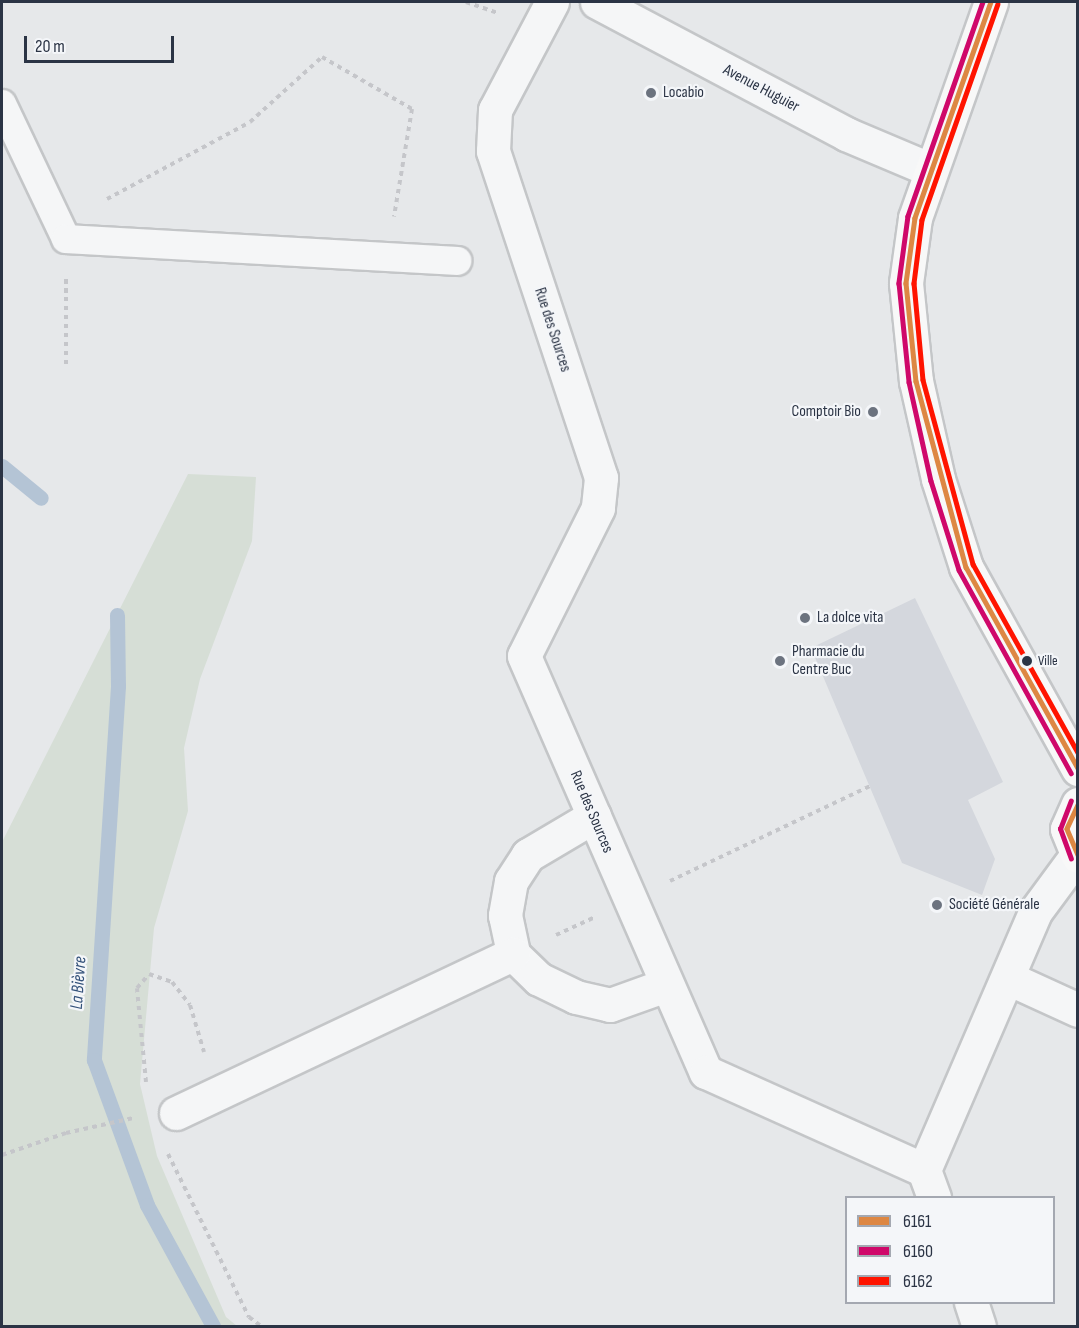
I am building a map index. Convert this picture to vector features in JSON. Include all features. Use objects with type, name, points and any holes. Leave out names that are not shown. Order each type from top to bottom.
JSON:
[{"type":"main road","points":[[991,2],[928,169],[906,283],[916,381],[938,479],[966,567],[1077,769]]},
{"type":"main road","points":[[1077,804],[1067,829],[1077,856]]},
{"type":"street","name":"Rue des Sources","points":[[552,2],[495,110],[493,151],[601,478],[598,508],[524,656],[594,816],[628,902],[706,1072],[929,1184],[1035,912],[1077,856]]},
{"type":"street","name":"Avenue Huguier","points":[[597,2],[846,134],[928,169]]},
{"type":"street","points":[[594,816],[528,855],[511,881],[505,915],[513,954],[539,979],[576,997],[610,1005],[666,985]]},
{"type":"street","points":[[176,1113],[513,954]]},
{"type":"street","points":[[1008,978],[1077,1010]]},
{"type":"street","points":[[972,1304],[980,1326]]},
{"type":"lane","points":[[2,104],[61,229],[457,261]]},
{"type":"path","points":[[66,368],[61,229],[113,196],[250,122],[322,57],[412,109],[390,254]]},
{"type":"path","points":[[704,864],[870,786]]},
{"type":"path","points":[[513,954],[628,902]]},
{"type":"path","points":[[147,1092],[137,988],[149,974],[172,982],[190,1005],[217,1095]]},
{"type":"path","points":[[2,1155],[97,1125],[140,1116]]},
{"type":"path","points":[[165,1146],[249,1317],[261,1326]]},
{"type":"shaded area","points":[[188,474],[256,477],[252,541],[200,679],[184,748],[188,811],[154,928],[140,1084],[157,1156],[226,1317],[237,1326],[2,1326],[2,842]]},
{"type":"shaded area","points":[[915,598],[1003,782],[968,800],[995,859],[982,895],[902,863],[811,648]]},
{"type":"waterway","name":"La Bièvre","points":[[2,466],[41,498]]},
{"type":"waterway","name":"La Bièvre","points":[[117,615],[118,686],[94,1060],[147,1205],[213,1326]]},
{"type":"transit line","name":"6160","points":[[983,2],[908,216],[899,283],[909,382],[931,481],[959,570],[1071,773]]},
{"type":"transit line","name":"6161","points":[[991,2],[915,218],[906,283],[916,381],[966,567],[1078,768]]},
{"type":"transit line","name":"6162","points":[[998,4],[922,220],[914,283],[923,380],[973,564],[1078,753]]},
{"type":"transit line","name":"6160","points":[[1071,801],[1060,829],[1071,859]]},
{"type":"transit line","name":"6161","points":[[1078,805],[1067,829],[1078,855]]},
{"type":"place","name":"Locabio","points":[[651,93]]},
{"type":"place","name":"Comptoir Bio","points":[[873,412]]},
{"type":"place","name":"La dolce vita","points":[[805,618]]},
{"type":"place","name":"Pharmacie du Centre Buc","points":[[780,661]]},
{"type":"place","name":"Ville","points":[[1027,661]]},
{"type":"place","name":"Société Générale","points":[[937,905]]}]
